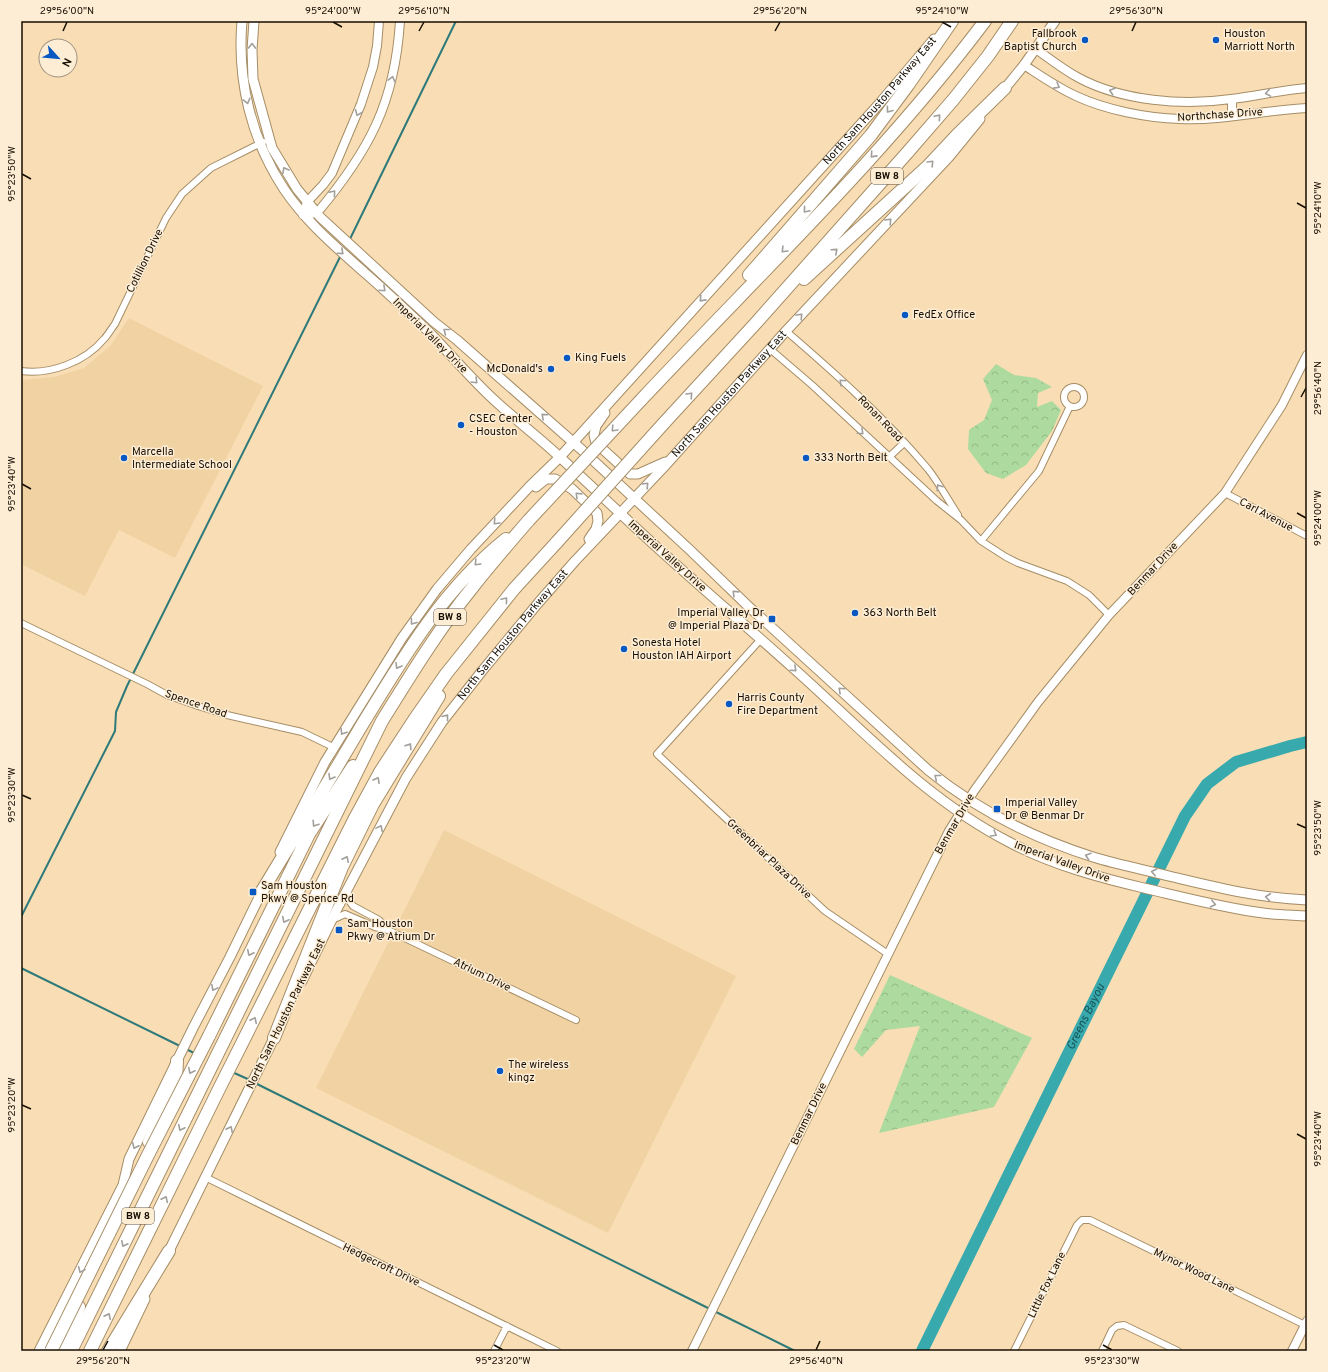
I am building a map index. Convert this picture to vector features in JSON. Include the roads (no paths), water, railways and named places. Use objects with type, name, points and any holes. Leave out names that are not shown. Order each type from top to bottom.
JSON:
[{"type":"highway","points":[[686,352],[701,329],[793,226],[871,135],[908,85],[950,21]]},
{"type":"highway","points":[[936,84],[952,58],[981,21]]},
{"type":"highway","name":"BW 8","points":[[71,1351],[382,721],[417,664],[443,626],[471,588],[528,520],[686,352],[827,206],[936,84],[985,21]]},
{"type":"highway","name":"BW 8","points":[[90,1351],[355,818],[380,772],[418,713],[480,630],[514,589],[755,324],[953,100],[988,56],[1012,21]]},
{"type":"highway","points":[[755,324],[927,166],[1005,88]]},
{"type":"highway","points":[[262,891],[402,660],[440,604],[489,552],[528,520]]},
{"type":"highway","points":[[274,1038],[342,868],[373,804],[480,630]]},
{"type":"highway","points":[[51,1351],[309,834],[382,721]]},
{"type":"highway","points":[[60,1351],[176,1080],[177,1061]]},
{"type":"highway","points":[[108,1351],[169,1251]]},
{"type":"main road","name":"Imperial Valley Drive","points":[[242,21],[240,53],[243,85],[260,144],[274,174],[292,202],[328,241],[428,331],[493,399],[560,457],[670,560],[809,682],[896,764],[924,787],[960,813],[1009,842],[1034,854],[1120,882],[1174,896],[1267,914],[1307,916]]},
{"type":"main road","name":"Imperial Valley Drive","points":[[254,21],[252,50],[254,83],[272,148],[288,176],[307,202],[337,234],[434,322],[573,442],[747,605],[913,757],[947,786],[994,816],[1024,832],[1095,858],[1242,893],[1307,900]]},
{"type":"main road","name":"North Sam Houston Parkway East","points":[[39,1351],[123,1184],[129,1159],[310,791],[333,747],[394,650],[429,601],[471,549],[560,457],[618,391],[879,104],[950,21]]},
{"type":"main road","name":"North Sam Houston Parkway East","points":[[120,1351],[332,920],[406,778],[442,722],[534,608],[575,561],[671,459],[786,331],[949,157],[1024,65],[1055,21]]},
{"type":"main road","points":[[243,85],[254,83]]},
{"type":"main road","points":[[455,360],[467,349]]},
{"type":"main road","points":[[618,391],[596,426],[594,435],[596,443],[630,474],[638,474],[671,459]]},
{"type":"main road","points":[[523,494],[536,487],[546,479],[554,479],[572,489],[597,513],[598,521],[596,529],[575,561]]},
{"type":"main road","points":[[736,617],[747,605]]},
{"type":"main road","points":[[1065,865],[1070,850]]},
{"type":"street","points":[[379,21],[373,68],[361,104],[332,173],[307,202],[303,214],[317,213],[351,169],[373,132],[385,102],[395,70],[399,45],[400,21]]},
{"type":"street","name":"Northchase Drive","points":[[1036,49],[1079,78],[1130,96],[1157,100],[1205,102],[1307,88]]},
{"type":"street","name":"Northchase Drive","points":[[1024,65],[1044,79],[1076,96],[1103,106],[1151,117],[1181,119],[1232,116],[1307,108]]},
{"type":"street","points":[[1120,110],[1130,96]]},
{"type":"street","points":[[1232,99],[1232,116]]},
{"type":"street","name":"Cotillion Drive","points":[[21,371],[46,371],[67,364],[92,351],[105,339],[115,324],[166,218],[182,194],[211,168],[270,139]]},
{"type":"street","name":"Ronan Road","points":[[786,331],[882,418],[929,470],[961,520]]},
{"type":"street","name":"Ronan Road","points":[[770,349],[812,385],[937,501],[961,520],[982,541],[1018,563],[1067,581],[1089,595],[1109,615]]},
{"type":"street","name":"Benmar Drive","points":[[692,1351],[888,954],[960,813],[1036,705],[1109,615],[1224,493],[1282,405],[1307,355]]},
{"type":"street","points":[[982,541],[1039,471],[1070,406]]},
{"type":"street","points":[[889,457],[904,444]]},
{"type":"street","name":"Carl Avenue","points":[[1224,493],[1307,536]]},
{"type":"street","name":"Spence Road","points":[[21,623],[124,673],[167,696],[227,715],[302,732],[333,747]]},
{"type":"street","name":"Greenbriar Plaza Drive","points":[[761,639],[657,754],[825,911],[888,954]]},
{"type":"street","name":"Atrium Drive","points":[[347,891],[350,902],[353,906],[379,920],[388,930]]},
{"type":"street","name":"Atrium Drive","points":[[332,920],[345,914],[375,927],[388,930],[576,1020]]},
{"type":"street","name":"Hedgecroft Drive","points":[[205,1177],[557,1351]]},
{"type":"street","name":"Mynor Wood Lane","points":[[1082,1220],[1090,1220],[1306,1323]]},
{"type":"street","name":"Little Fox Lane","points":[[1014,1351],[1077,1225],[1082,1220]]},
{"type":"street","points":[[1292,1351],[1306,1323]]},
{"type":"street","points":[[1102,1351],[1112,1330],[1117,1326],[1124,1325],[1178,1351]]},
{"type":"street","points":[[494,1351],[507,1326]]},
{"type":"waterway","points":[[349,241],[456,21]]},
{"type":"waterway","points":[[21,917],[115,731],[116,712],[127,686],[341,255]]},
{"type":"waterway","name":"Greens Bayou","points":[[922,1351],[1185,816],[1207,784],[1236,762],[1307,742]]},
{"type":"waterway","points":[[21,968],[182,1047]]},
{"type":"waterway","points":[[186,1049],[196,1054]]},
{"type":"waterway","points":[[232,1072],[250,1080]]},
{"type":"waterway","points":[[255,1083],[710,1309]]},
{"type":"waterway","points":[[714,1311],[795,1351]]},
{"type":"place","name":"Fallbrook Baptist Church","points":[[1085,40]]},
{"type":"place","name":"Houston Marriott North","points":[[1216,40]]},
{"type":"place","name":"FedEx Office","points":[[905,315]]},
{"type":"place","name":"King Fuels","points":[[567,358]]},
{"type":"place","name":"McDonald's","points":[[551,369]]},
{"type":"place","name":"CSEC Center - Houston","points":[[461,425]]},
{"type":"place","name":"Marcella Intermediate School","points":[[124,458]]},
{"type":"place","name":"333 North Belt","points":[[806,458]]},
{"type":"place","name":"363 North Belt","points":[[855,613]]},
{"type":"place","name":"Imperial Valley Dr @ Imperial Plaza Dr","points":[[772,619]]},
{"type":"place","name":"Sonesta Hotel Houston IAH Airport","points":[[624,649]]},
{"type":"place","name":"Harris County Fire Department","points":[[729,704]]},
{"type":"place","name":"Imperial Valley Dr @ Benmar Dr","points":[[997,809]]},
{"type":"place","name":"Sam Houston Pkwy @ Spence Rd","points":[[253,892]]},
{"type":"place","name":"Sam Houston Pkwy @ Atrium Dr","points":[[339,930]]},
{"type":"place","name":"The wireless kingz","points":[[500,1071]]}]
